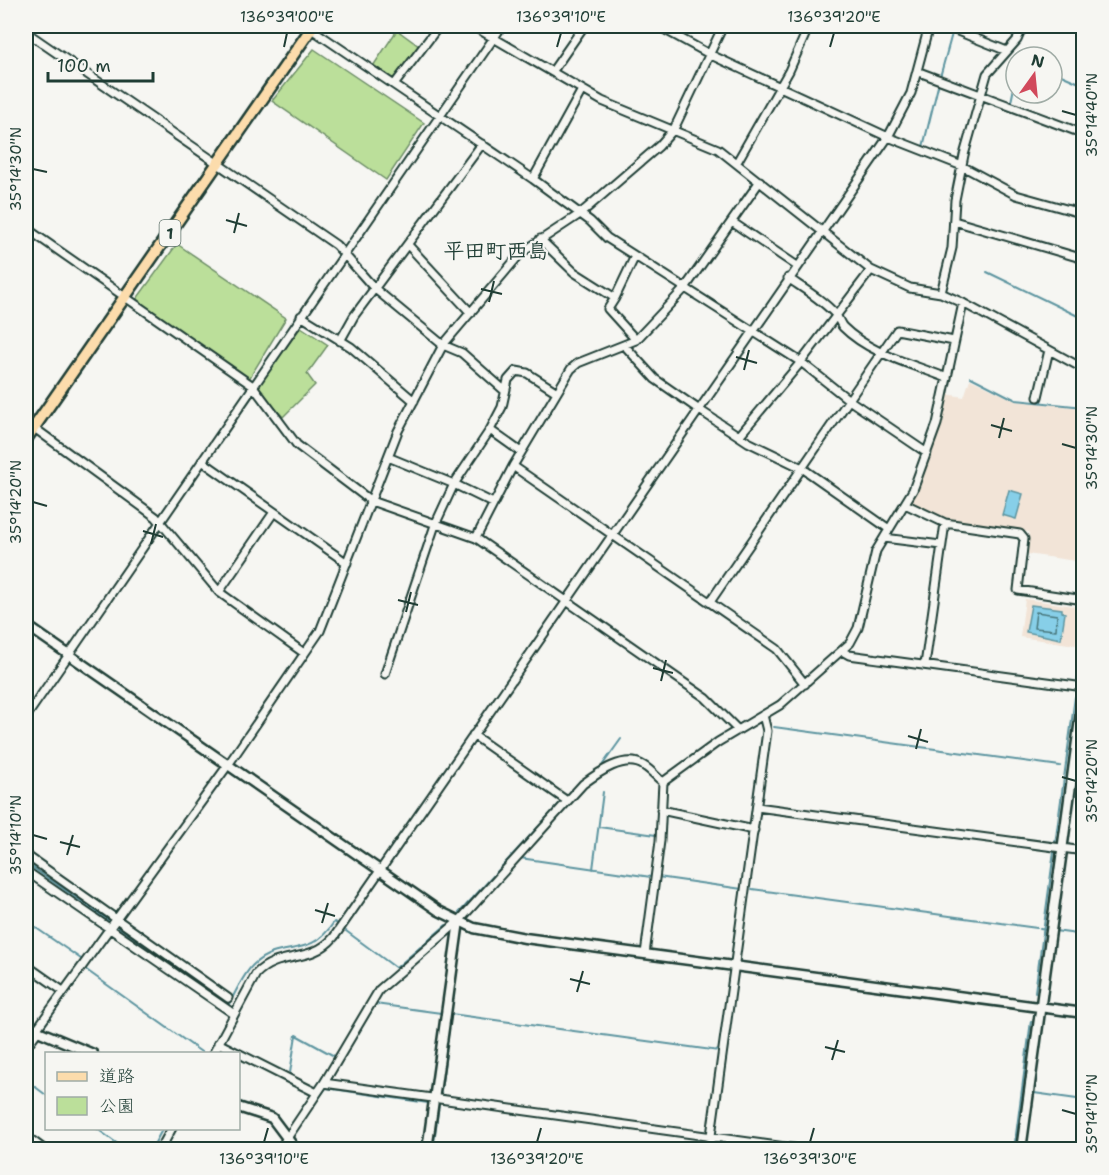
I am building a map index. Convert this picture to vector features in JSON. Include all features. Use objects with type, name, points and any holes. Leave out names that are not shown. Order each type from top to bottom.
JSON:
[{"type":"main road","name":"1","points":[[26,439],[29,425],[126,297],[310,26]]},
{"type":"street","points":[[310,26],[533,179],[580,214],[607,238],[801,362],[849,400],[927,453]]},
{"type":"street","points":[[394,84],[439,26]]},
{"type":"street","points":[[473,26],[582,90],[622,110],[718,148],[871,270],[910,288],[941,293],[963,303],[1083,369]]},
{"type":"street","points":[[26,717],[502,26]]},
{"type":"street","points":[[552,72],[584,26]]},
{"type":"street","points":[[658,26],[711,55],[888,137],[962,166],[1016,195],[1083,214]]},
{"type":"street","points":[[26,1047],[112,923],[228,765],[327,617],[398,431],[443,345],[521,253],[580,214],[630,174],[674,129],[723,26]]},
{"type":"street","points":[[737,162],[780,86],[810,26]]},
{"type":"street","points":[[214,1052],[256,974],[263,966],[271,962],[313,954],[328,944],[380,870],[820,231],[888,137],[911,93],[919,72],[929,26]]},
{"type":"street","points":[[945,26],[1004,50]]},
{"type":"street","points":[[1012,45],[1020,36],[1023,26]]},
{"type":"street","points":[[26,32],[345,253],[374,288],[443,345],[462,353],[504,390]]},
{"type":"street","points":[[941,293],[952,248],[962,166],[990,68],[1004,53]]},
{"type":"street","points":[[919,72],[1083,134]]},
{"type":"street","points":[[533,179],[582,90]]},
{"type":"street","points":[[340,341],[374,288],[482,144]]},
{"type":"street","points":[[476,538],[513,466],[556,392],[578,363],[625,346],[636,339],[685,288],[760,181]]},
{"type":"street","points":[[954,221],[1083,259]]},
{"type":"street","points":[[732,222],[796,266]]},
{"type":"street","points":[[26,228],[253,386],[297,445],[371,501],[476,538],[717,705],[738,730]]},
{"type":"street","points":[[540,239],[574,272],[615,298]]},
{"type":"street","points":[[408,245],[471,314]]},
{"type":"street","points":[[635,256],[608,309],[636,339]]},
{"type":"street","points":[[739,436],[801,362],[871,270]]},
{"type":"street","points":[[788,278],[836,316],[842,326],[881,352],[947,378]]},
{"type":"street","points":[[663,782],[805,684],[842,651],[858,628],[870,570],[884,538],[905,504],[937,424],[963,303]]},
{"type":"street","points":[[301,316],[340,341],[414,400]]},
{"type":"street","points":[[710,602],[897,330],[954,340]]},
{"type":"street","points":[[625,346],[656,379],[698,409],[739,436],[802,468],[890,529]]},
{"type":"street","points":[[1038,397],[1049,350]]},
{"type":"street","points":[[384,674],[435,525],[454,484],[490,430],[502,407],[504,390],[516,371],[526,373],[556,392]]},
{"type":"street","points":[[29,425],[161,522],[219,592],[304,653]]},
{"type":"street","points":[[490,430],[522,452]]},
{"type":"street","points":[[388,457],[454,484],[493,504]]},
{"type":"street","points":[[202,460],[347,563]]},
{"type":"street","points":[[513,466],[777,649],[805,684]]},
{"type":"street","points":[[905,504],[945,523],[1020,534],[1024,539],[1018,590],[1083,600]]},
{"type":"street","points":[[219,592],[274,512]]},
{"type":"street","points":[[925,665],[945,523]]},
{"type":"street","points":[[884,538],[942,545]]},
{"type":"street","points":[[26,625],[380,870],[459,921],[499,934],[1083,1013]]},
{"type":"street","points":[[842,651],[849,655],[1083,689],[1057,848],[1040,1007],[1021,1149]]},
{"type":"street","points":[[710,1149],[767,731],[763,715]]},
{"type":"street","points":[[473,735],[567,801]]},
{"type":"street","points":[[279,1149],[318,1093],[379,990],[459,921],[583,784],[598,773],[631,761],[646,767],[663,782]]},
{"type":"street","points":[[645,954],[663,782]]},
{"type":"street","points":[[757,807],[1083,852]]},
{"type":"street","points":[[661,810],[754,830]]},
{"type":"street","points":[[26,855],[112,923],[213,993],[234,1014]]},
{"type":"street","points":[[26,872],[112,923],[213,993],[228,998]]},
{"type":"street","points":[[426,1149],[459,921]]},
{"type":"street","points":[[26,965],[63,992]]},
{"type":"street","points":[[26,1022],[37,1030],[91,1052]]},
{"type":"street","points":[[218,1043],[236,1052]]},
{"type":"street","points":[[240,1054],[318,1093]]},
{"type":"street","points":[[324,1083],[807,1149]]},
{"type":"street","points":[[240,1108],[272,1118],[296,1149]]},
{"type":"street","points":[[160,1149],[171,1130]]},
{"type":"street","points":[[26,1136],[45,1149]]},
{"type":"shaded area","points":[[970,379],[1016,401],[1083,408],[1083,562],[1027,554],[1029,532],[941,519],[911,504],[910,500],[946,394],[964,397]]},
{"type":"shaded area","points":[[1025,599],[1082,607],[1076,645],[1020,637]]},
{"type":"green space","points":[[397,30],[420,47],[394,81],[373,66]]},
{"type":"green space","points":[[314,49],[424,123],[386,180],[272,101]]},
{"type":"green space","points":[[177,244],[286,318],[249,379],[136,300]]},
{"type":"green space","points":[[301,327],[328,345],[307,374],[315,385],[283,417],[257,387]]},
{"type":"water","points":[[1009,490],[1023,494],[1016,519],[1002,515]]},
{"type":"water","points":[[1031,605],[1062,609],[1065,613],[1061,639],[1026,632]]},
{"type":"waterway","points":[[940,77],[953,30]]},
{"type":"waterway","points":[[1064,76],[1084,85]]},
{"type":"waterway","points":[[923,147],[939,82]]},
{"type":"waterway","points":[[987,272],[1084,319]]},
{"type":"waterway","points":[[971,377],[1016,400],[1084,407]]},
{"type":"waterway","points":[[1041,402],[1044,384]]},
{"type":"waterway","points":[[1077,683],[1084,639]]},
{"type":"waterway","points":[[1035,992],[1075,697]]},
{"type":"waterway","points":[[774,727],[1060,766]]},
{"type":"waterway","points":[[566,797],[582,780],[601,767],[621,739]]},
{"type":"waterway","points":[[1078,770],[1084,771]]},
{"type":"waterway","points":[[593,869],[603,792]]},
{"type":"waterway","points":[[459,913],[562,801]]},
{"type":"waterway","points":[[599,827],[656,835]]},
{"type":"waterway","points":[[732,956],[749,833]]},
{"type":"waterway","points":[[520,858],[651,877]]},
{"type":"waterway","points":[[26,863],[229,1004],[243,978],[254,964],[275,952],[315,942],[334,922],[336,923]]},
{"type":"waterway","points":[[658,877],[742,889]]},
{"type":"waterway","points":[[752,889],[1037,928]]},
{"type":"waterway","points":[[26,921],[81,959]]},
{"type":"waterway","points":[[346,931],[396,968],[446,925]]},
{"type":"waterway","points":[[1040,929],[1047,930]]},
{"type":"waterway","points":[[1055,931],[1084,935]]},
{"type":"waterway","points":[[45,1025],[85,969],[201,1052]]},
{"type":"waterway","points":[[708,1132],[730,971]]},
{"type":"waterway","points":[[330,1081],[375,1004],[441,1013]]},
{"type":"waterway","points":[[440,1097],[451,1014],[719,1051]]},
{"type":"waterway","points":[[1014,1150],[1031,1021]]},
{"type":"waterway","points":[[290,1073],[296,1035],[336,1057]]},
{"type":"waterway","points":[[26,1054],[31,1046]]},
{"type":"waterway","points":[[26,1080],[45,1094]]},
{"type":"waterway","points":[[298,1127],[326,1088],[428,1103]]},
{"type":"waterway","points":[[1034,1093],[1084,1100]]},
{"type":"waterway","points":[[433,1150],[439,1104]]},
{"type":"waterway","points":[[99,1130],[126,1150]]},
{"type":"waterway","points":[[151,1150],[162,1130]]},
{"type":"waterway","points":[[705,1150],[707,1140]]},
{"type":"district","name":"平田町西島","points":[[496,251]]}]
